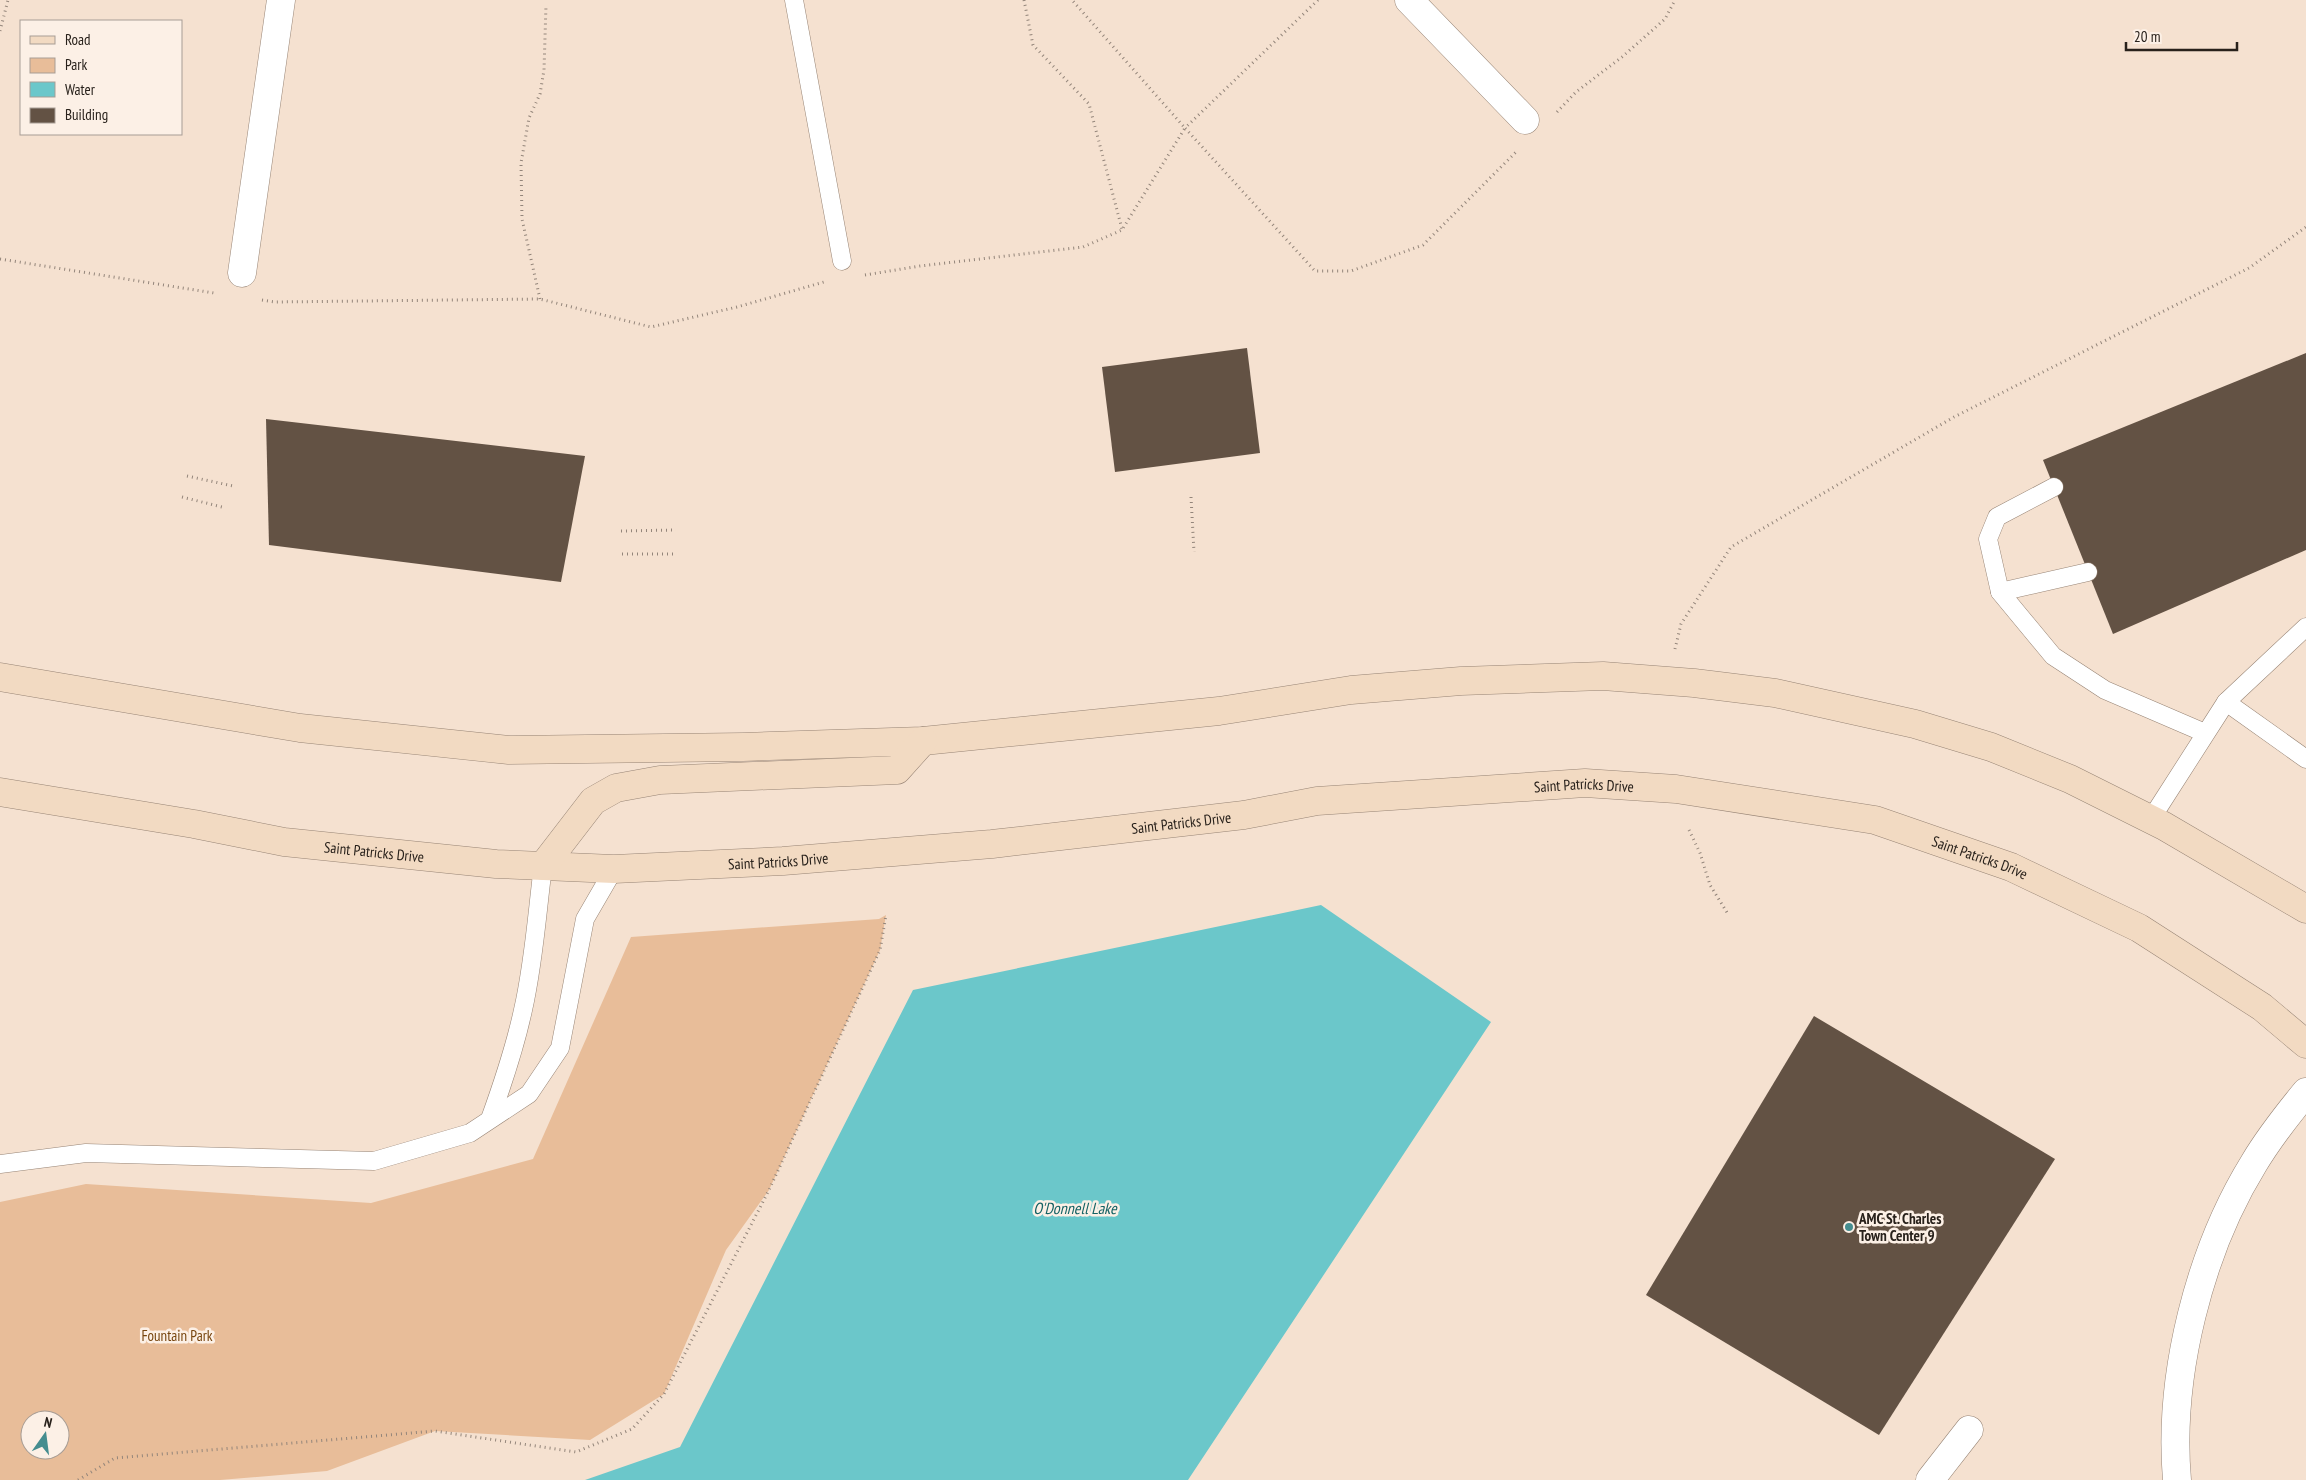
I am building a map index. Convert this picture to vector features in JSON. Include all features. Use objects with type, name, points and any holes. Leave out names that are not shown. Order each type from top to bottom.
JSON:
[{"type":"main road","points":[[0,677],[300,728],[509,750],[743,747],[923,741],[1219,711],[1351,690],[1461,681],[1603,676],[1668,681],[1775,693],[1914,724],[1991,747],[2052,772],[2151,819],[2306,909]]},
{"type":"main road","points":[[543,866],[593,802],[616,788],[660,780],[897,770],[923,741]]},
{"type":"main road","name":"Saint Patricks Drive","points":[[0,792],[194,824],[284,842],[496,864],[614,869],[783,862],[992,844],[1244,815],[1317,801],[1585,783],[1676,788],[1875,820],[2012,866],[2139,928],[2262,1007],[2306,1044]]},
{"type":"street","points":[[242,273],[281,0]]},
{"type":"street","points":[[1409,0],[1525,120]]},
{"type":"street","points":[[2177,1480],[2174,1450],[2178,1385],[2190,1314],[2230,1208],[2253,1164],[2306,1092]]},
{"type":"street","points":[[1930,1480],[1969,1430]]},
{"type":"lane","points":[[794,0],[842,261]]},
{"type":"lane","points":[[2054,487],[1997,517],[1988,539],[2000,592],[2053,656],[2105,690],[2205,733]]},
{"type":"lane","points":[[2000,592],[2088,572]]},
{"type":"lane","points":[[2151,819],[2226,702],[2306,627]]},
{"type":"lane","points":[[2226,702],[2306,759]]},
{"type":"lane","points":[[490,1119],[508,1069],[523,1009],[532,958],[543,866]]},
{"type":"lane","points":[[0,1164],[86,1153],[374,1161],[470,1133],[529,1094],[560,1048],[585,919],[614,869]]},
{"type":"path","points":[[0,31],[8,0]]},
{"type":"path","points":[[1024,0],[1033,45],[1089,104],[1122,230]]},
{"type":"path","points":[[1072,0],[1315,271],[1350,270],[1423,245],[1520,148]]},
{"type":"path","points":[[863,276],[920,266],[1083,247],[1122,230],[1185,128],[1318,0]]},
{"type":"path","points":[[1555,113],[1576,92],[1622,57],[1665,19],[1675,0]]},
{"type":"path","points":[[540,299],[522,219],[521,164],[529,118],[540,94],[544,70],[546,4]]},
{"type":"path","points":[[1668,681],[1681,624],[1731,547],[1954,416],[2248,268],[2306,227]]},
{"type":"path","points":[[0,259],[216,293]]},
{"type":"path","points":[[255,299],[274,302],[540,299],[652,326],[736,308],[826,282]]},
{"type":"path","points":[[187,476],[233,486]]},
{"type":"path","points":[[182,497],[222,507]]},
{"type":"path","points":[[1191,497],[1194,552]]},
{"type":"path","points":[[621,531],[676,530]]},
{"type":"path","points":[[622,554],[676,554]]},
{"type":"path","points":[[1689,830],[1700,854],[1710,885],[1728,914]]},
{"type":"path","points":[[78,1480],[115,1458],[435,1430],[576,1452],[632,1429],[664,1394],[769,1190],[880,950],[886,915]]},
{"type":"green space","name":"Fountain Park","points":[[886,915],[880,950],[769,1190],[726,1250],[664,1394],[590,1440],[435,1431],[327,1471],[220,1480],[0,1480],[0,1202],[86,1184],[371,1203],[533,1159],[631,937],[879,919]]},
{"type":"water","name":"O'Donnell Lake","points":[[1321,905],[1491,1022],[1188,1480],[585,1480],[680,1447],[913,990]]},
{"type":"building","points":[[1247,348],[1260,453],[1115,472],[1102,367]]},
{"type":"building","points":[[2306,353],[2306,550],[2113,634],[2043,460]]},
{"type":"building","points":[[266,419],[585,456],[561,582],[269,545]]},
{"type":"building","name":"AMC St. Charles Town Center 9","points":[[1814,1016],[2055,1159],[1879,1435],[1646,1295]]},
{"type":"place","name":"AMC St. Charles Town Center 9","points":[[1849,1227]]}]
